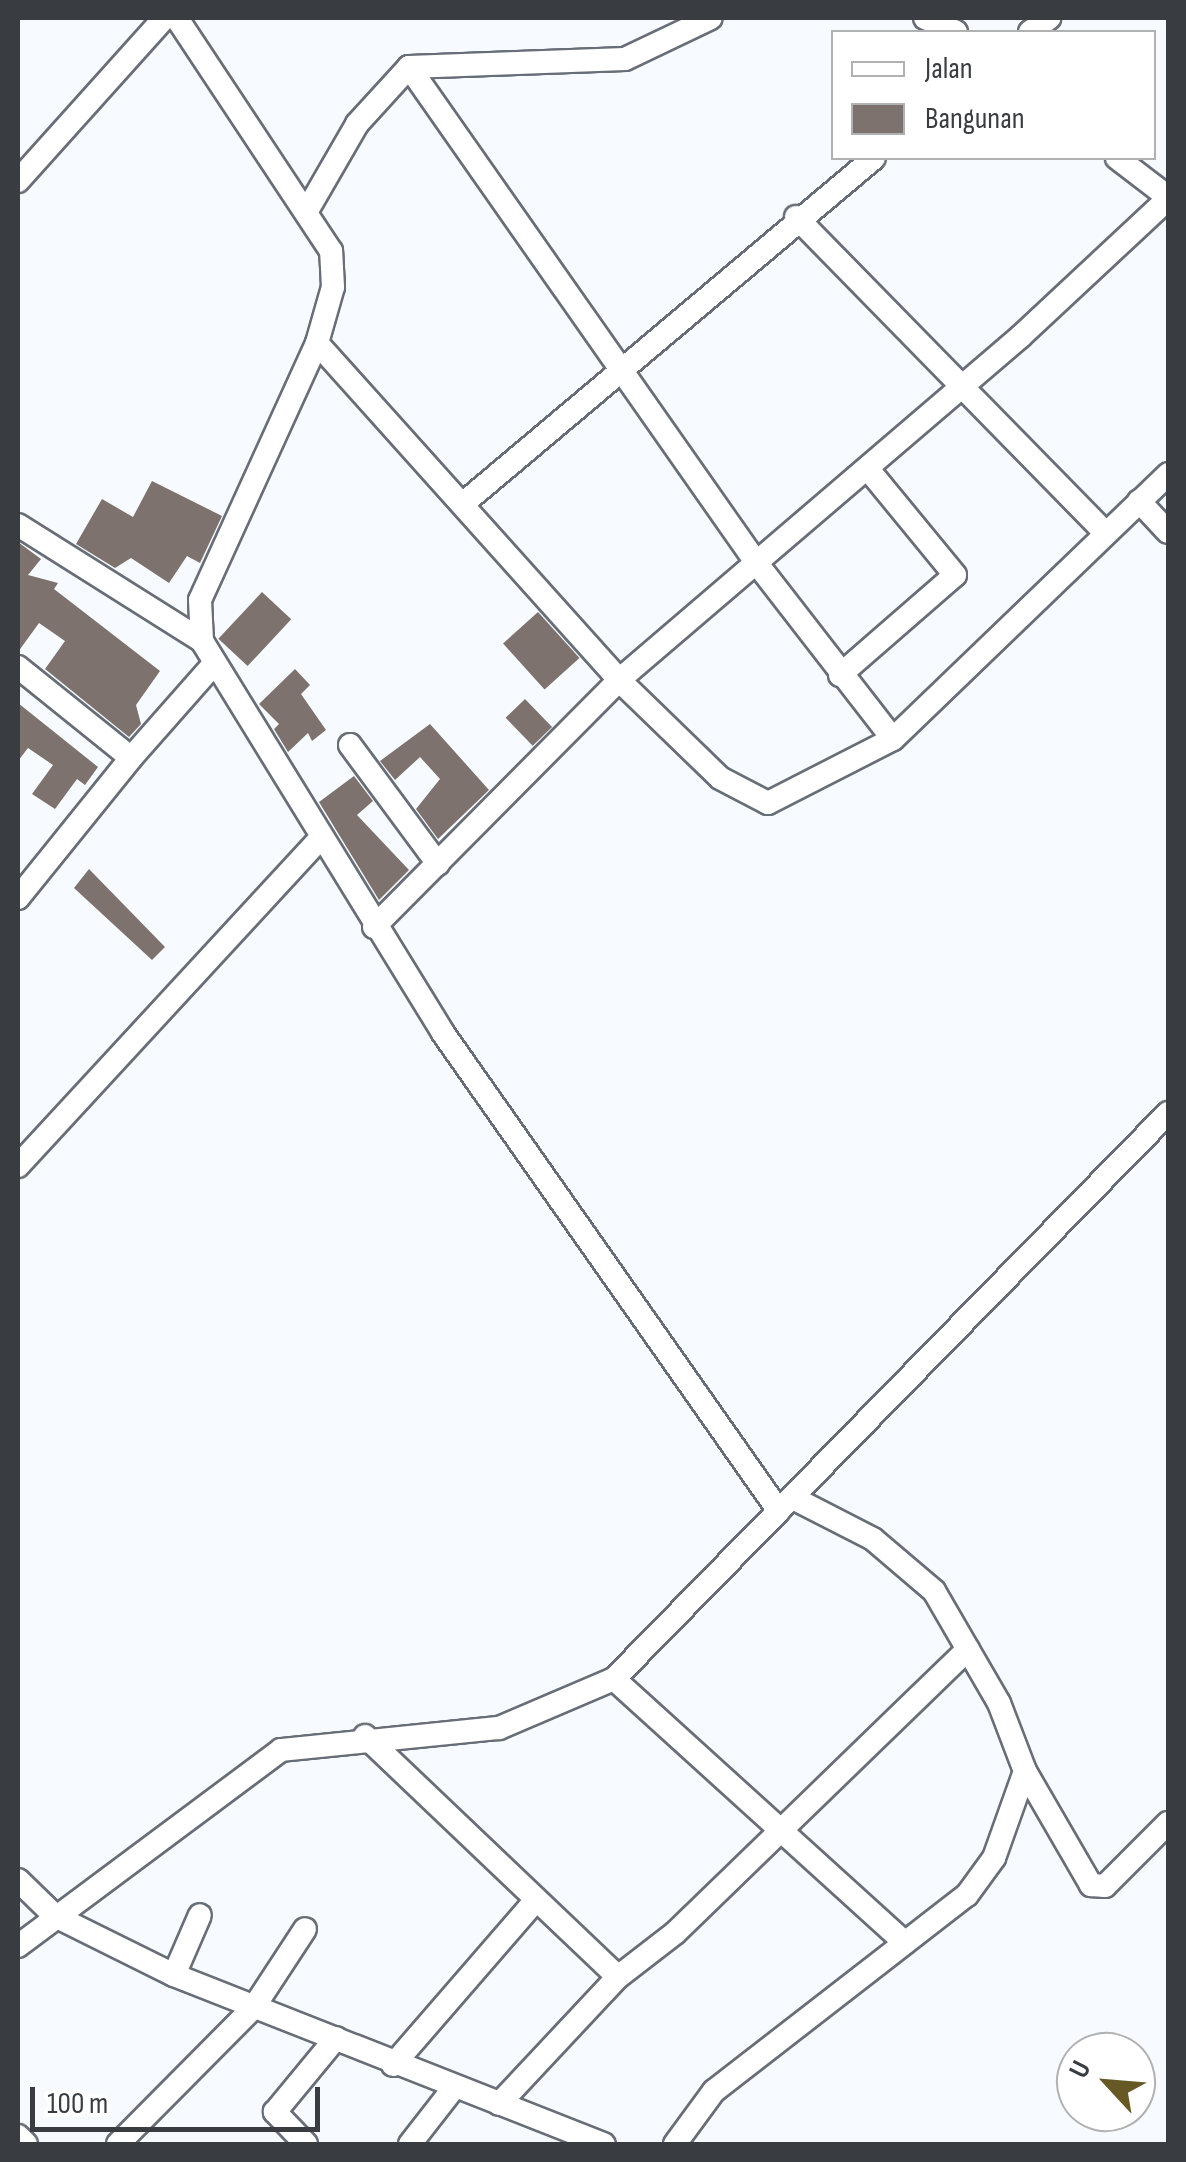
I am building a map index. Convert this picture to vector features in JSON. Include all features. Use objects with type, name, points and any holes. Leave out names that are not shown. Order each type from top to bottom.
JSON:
[{"type":"street","points":[[21,170],[164,18]]},
{"type":"street","points":[[178,18],[308,208],[334,266],[317,343],[200,600],[202,641],[213,665],[374,927],[787,1505],[842,1520],[917,1572],[968,1648],[1025,1771],[1091,1885],[1105,1886],[1168,1823]]},
{"type":"street","points":[[308,208],[356,124],[409,68],[624,59],[711,18]]},
{"type":"street","points":[[924,18],[951,30]]},
{"type":"street","points":[[409,68],[758,565],[893,739]]},
{"type":"street","points":[[465,502],[796,218],[871,160]]},
{"type":"street","points":[[374,927],[619,680],[965,384],[1168,198],[1120,160]]},
{"type":"street","points":[[796,218],[965,384],[1102,530]]},
{"type":"street","points":[[317,343],[465,502],[619,680],[720,778],[768,804],[893,739],[1102,530],[1140,502],[1168,474]]},
{"type":"street","points":[[840,675],[955,575],[868,468]]},
{"type":"street","points":[[1140,502],[1168,532]]},
{"type":"street","points":[[18,525],[202,641]]},
{"type":"street","points":[[18,898],[131,758],[213,665]]},
{"type":"street","points":[[18,667],[131,758]]},
{"type":"street","points":[[350,745],[438,864]]},
{"type":"street","points":[[18,1166],[320,839]]},
{"type":"street","points":[[18,1946],[281,1750],[365,1736],[499,1728],[614,1679],[1168,1113]]},
{"type":"street","points":[[499,2104],[618,1978],[780,1831],[968,1648]]},
{"type":"street","points":[[614,1679],[903,1940]]},
{"type":"street","points":[[365,1736],[618,1978]]},
{"type":"street","points":[[675,2144],[714,2092],[983,1878],[1025,1771]]},
{"type":"street","points":[[18,1880],[56,1916],[174,1975],[336,2038],[452,2090],[604,2144]]},
{"type":"street","points":[[393,2064],[536,1900]]},
{"type":"street","points":[[174,1975],[200,1915]]},
{"type":"street","points":[[118,2144],[254,2007],[306,1928]]},
{"type":"street","points":[[306,2144],[275,2112],[336,2038]]},
{"type":"street","points":[[410,2144],[452,2090]]},
{"type":"street","points":[[18,2136],[26,2144]]},
{"type":"building","points":[[152,481],[222,516],[200,563],[187,556],[169,583],[131,558],[115,568],[76,544],[102,499],[133,517]]},
{"type":"building","points":[[18,542],[41,559],[28,575],[58,583],[54,589],[160,671],[136,705],[141,724],[129,737],[45,669],[65,641],[39,623],[18,652]]},
{"type":"building","points":[[262,592],[291,619],[248,666],[218,639]]},
{"type":"building","points":[[538,612],[579,658],[545,690],[503,643]]},
{"type":"building","points":[[295,669],[310,685],[301,694],[326,730],[312,741],[308,733],[288,752],[274,729],[279,724],[259,704]]},
{"type":"building","points":[[525,699],[552,727],[533,746],[506,718]]},
{"type":"building","points":[[18,703],[98,767],[85,785],[77,779],[55,809],[32,794],[53,765],[28,748],[18,761]]},
{"type":"building","points":[[430,724],[489,790],[438,839],[416,809],[440,779],[420,757],[395,780],[380,761]]},
{"type":"building","points":[[354,776],[373,801],[357,815],[409,870],[379,900],[319,802]]},
{"type":"building","points":[[89,869],[165,947],[152,960],[74,888]]}]
